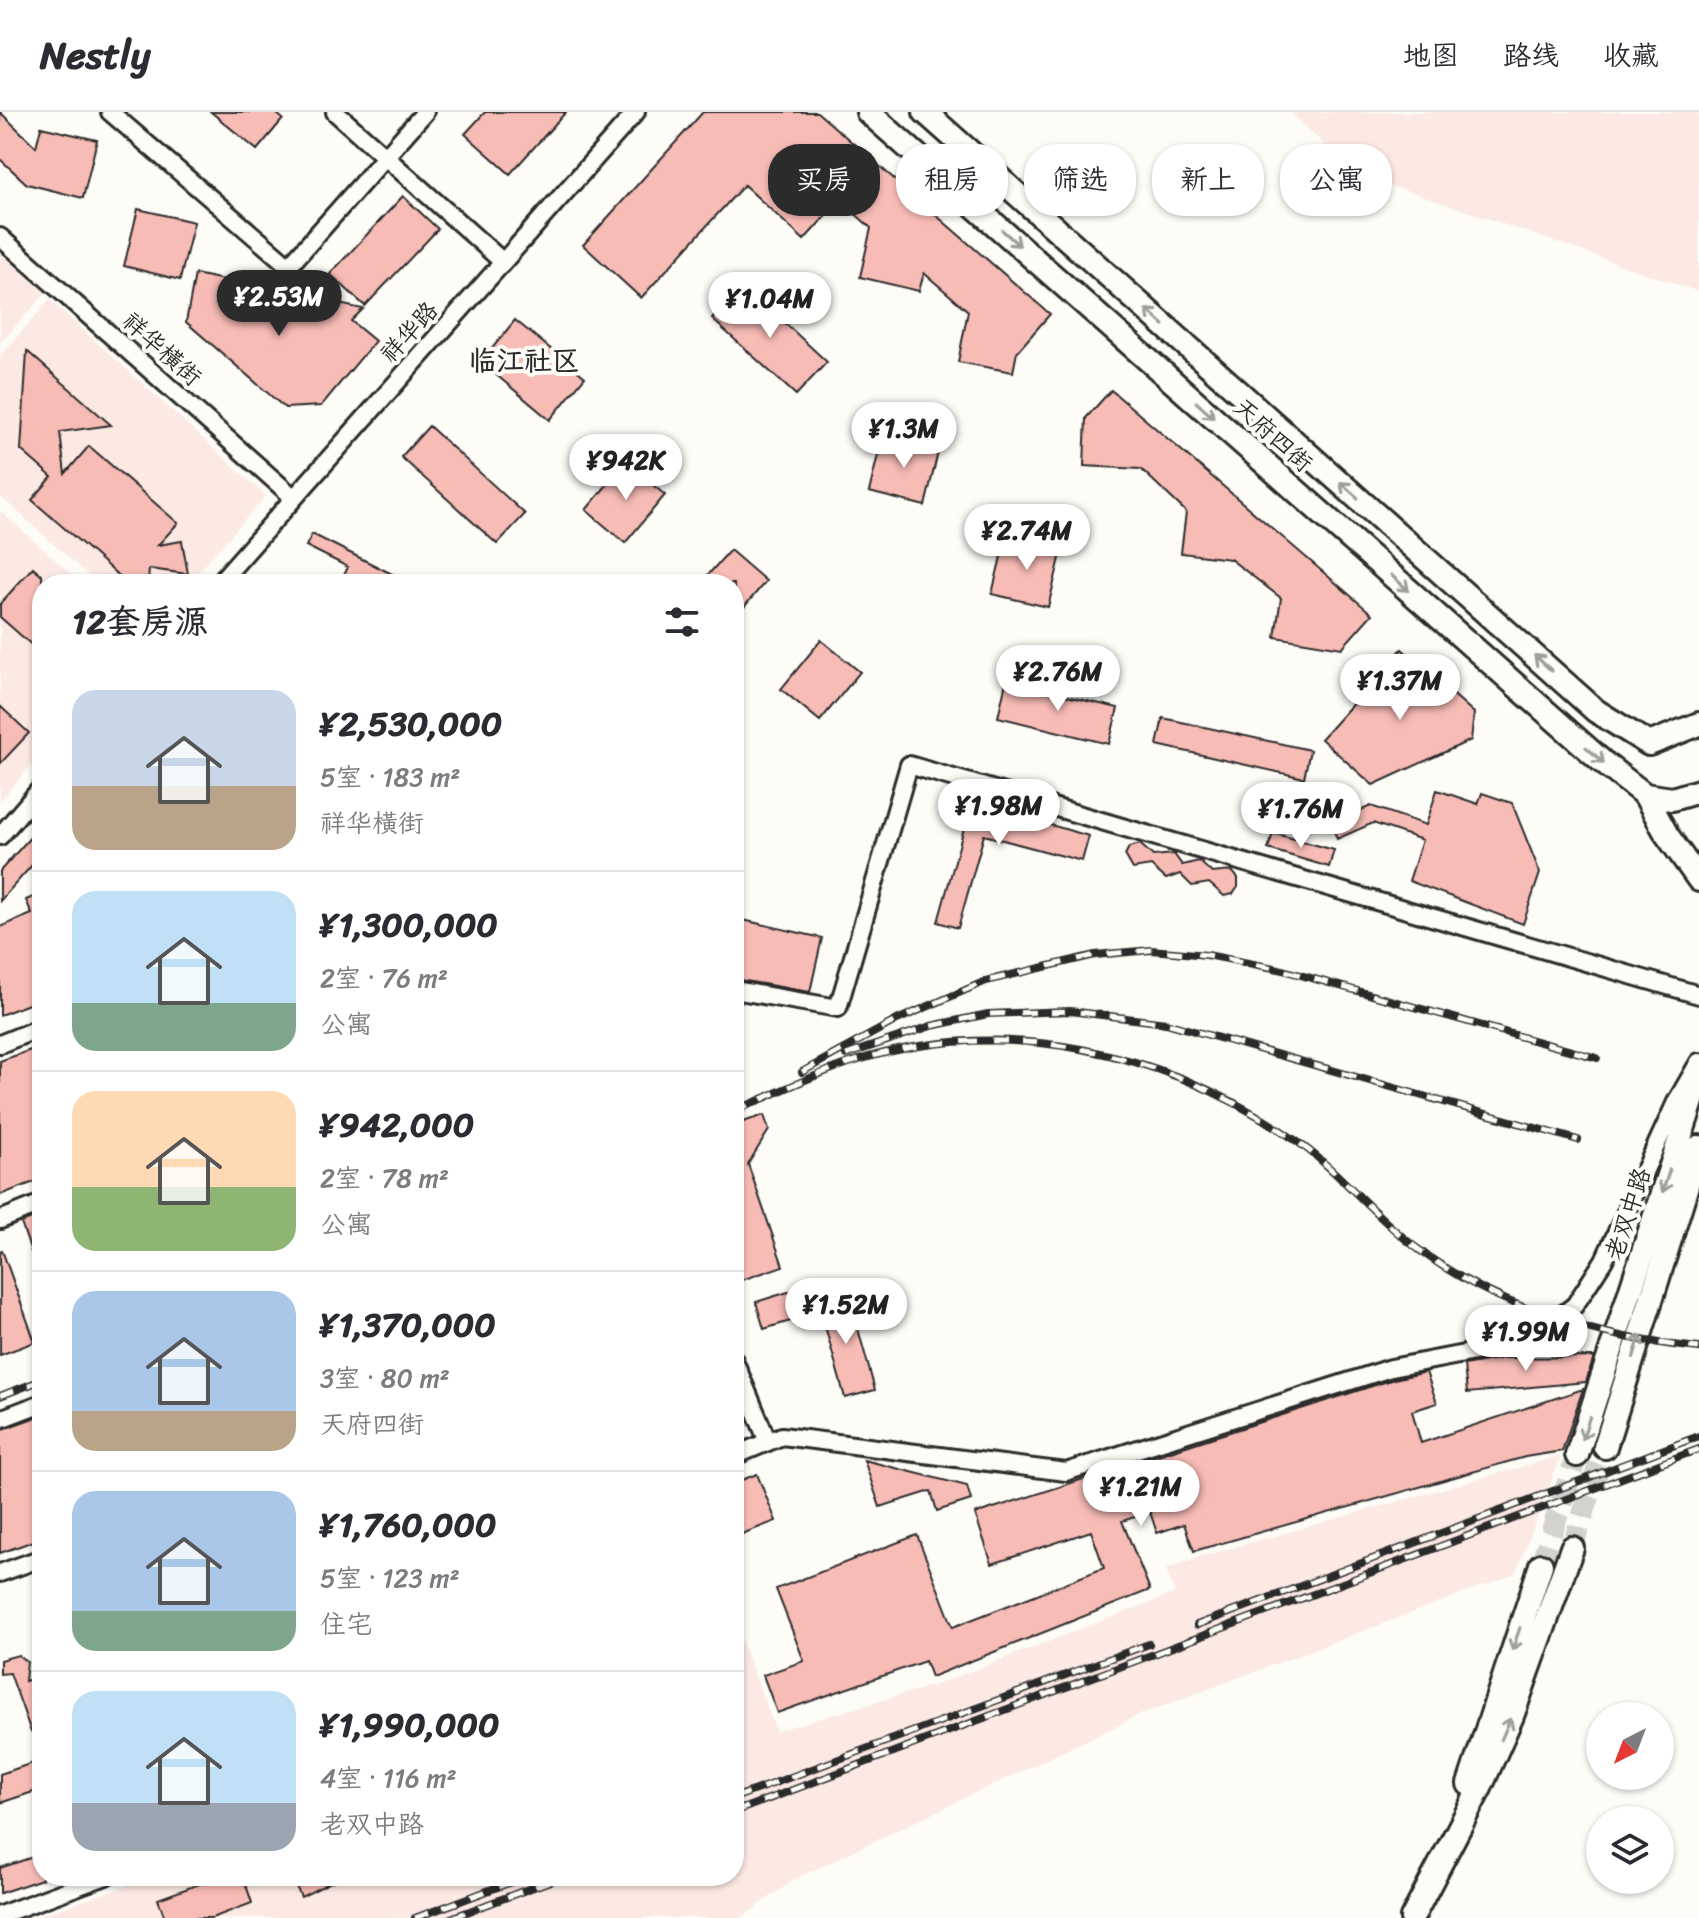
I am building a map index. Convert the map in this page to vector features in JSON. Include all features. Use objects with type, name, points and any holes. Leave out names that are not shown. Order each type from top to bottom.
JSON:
[{"type":"main road","name":"天府四街","points":[[868,112],[1605,764],[1645,795]]},
{"type":"main road","name":"天府四街","points":[[925,112],[1596,711],[1649,744],[1699,724]]},
{"type":"main road","points":[[1645,795],[1672,799],[1699,791]]},
{"type":"main road","points":[[1645,795],[1667,835],[1699,880]]},
{"type":"main road","name":"老双中路","points":[[1577,1455],[1699,1080]]},
{"type":"main road","name":"老双中路","points":[[1605,1447],[1699,1147]]},
{"type":"main road","points":[[1412,1918],[1512,1716],[1572,1548]]},
{"type":"main road","points":[[1448,1850],[1541,1565]]},
{"type":"street","points":[[110,112],[289,266],[425,112]]},
{"type":"street","points":[[335,112],[503,262]]},
{"type":"street","name":"祥华路","points":[[227,574],[636,112]]},
{"type":"street","name":"祥华横街","points":[[0,237],[293,497]]},
{"type":"street","points":[[744,992],[838,1008],[909,765],[1699,995]]},
{"type":"street","points":[[0,836],[32,799]]},
{"type":"street","points":[[0,1044],[32,1031]]},
{"type":"street","points":[[744,1452],[782,1436],[1066,1472],[1391,1368],[1511,1345],[1537,1335],[1575,1305],[1604,1260],[1676,1102],[1699,1062]]},
{"type":"street","points":[[0,1220],[32,1207]]},
{"type":"street","points":[[744,1384],[768,1442]]},
{"type":"street","points":[[0,1419],[32,1407]]},
{"type":"street","points":[[0,1573],[32,1562]]},
{"type":"street","points":[[0,1915],[79,1886]]},
{"type":"shaded area","points":[[1290,112],[1699,112],[1699,292],[1392,187],[1392,144],[1324,144]]},
{"type":"shaded area","points":[[0,253],[46,293],[0,343]]},
{"type":"shaded area","points":[[50,300],[266,496],[196,574],[87,574],[0,496],[0,356]]},
{"type":"shaded area","points":[[0,511],[72,574],[32,574],[32,764],[0,801]]},
{"type":"shaded area","points":[[1561,1456],[1515,1574],[1139,1715],[795,1879],[741,1918],[30,1918],[127,1886],[744,1886],[744,1648],[776,1731],[935,1685],[1175,1593],[1166,1569],[1199,1557]]},
{"type":"building","points":[[0,112],[36,147],[41,127],[97,140],[83,198],[27,184],[0,159]]},
{"type":"building","points":[[211,112],[275,112],[283,119],[257,150]]},
{"type":"building","points":[[485,112],[566,112],[510,174],[465,134]]},
{"type":"building","points":[[703,112],[817,112],[854,144],[768,144],[768,207],[744,185],[641,298],[583,245]]},
{"type":"building","points":[[880,167],[896,180],[896,216],[937,216],[1050,314],[1017,352],[1013,372],[958,362],[968,311],[924,273],[919,291],[860,277],[871,228],[858,216],[880,216]]},
{"type":"building","points":[[403,196],[438,229],[365,306],[330,274]]},
{"type":"building","points":[[138,209],[194,222],[180,280],[124,266]]},
{"type":"building","points":[[778,216],[826,216],[804,240]]},
{"type":"building","points":[[195,274],[363,309],[351,321],[375,341],[321,406],[285,408],[186,322]]},
{"type":"building","points":[[744,285],[827,362],[796,395],[712,319]]},
{"type":"building","points":[[515,320],[585,377],[550,420],[481,362]]},
{"type":"building","points":[[27,351],[111,425],[60,432],[65,474],[89,446],[178,523],[158,545],[182,541],[188,574],[149,569],[149,574],[117,574],[32,500],[52,477],[21,450]]},
{"type":"building","points":[[1111,390],[1372,614],[1342,648],[1275,637],[1281,598],[1230,559],[1181,553],[1186,512],[1141,469],[1084,466],[1086,418]]},
{"type":"building","points":[[429,426],[525,514],[497,544],[401,457]]},
{"type":"building","points":[[883,434],[939,448],[925,506],[869,492]]},
{"type":"building","points":[[626,462],[665,495],[625,543],[586,510]]},
{"type":"building","points":[[312,534],[392,574],[345,574],[348,567],[306,546]]},
{"type":"building","points":[[1006,536],[1062,550],[1048,607],[992,594]]},
{"type":"building","points":[[730,550],[766,581],[744,607],[744,574],[709,574]]},
{"type":"building","points":[[33,567],[41,574],[32,574],[32,645],[0,617],[0,604]]},
{"type":"building","points":[[821,640],[860,672],[820,721],[781,689]]},
{"type":"building","points":[[1402,649],[1474,713],[1471,740],[1373,785],[1321,739]]},
{"type":"building","points":[[1006,682],[1118,708],[1109,744],[998,717]]},
{"type":"building","points":[[0,706],[29,733],[0,764]]},
{"type":"building","points":[[1163,718],[1310,750],[1304,778],[1157,745]]},
{"type":"building","points":[[1437,790],[1478,804],[1482,793],[1512,803],[1540,873],[1523,924],[1409,881],[1422,840],[1373,823],[1337,839],[1331,823],[1371,806],[1426,825]]},
{"type":"building","points":[[956,798],[1089,836],[1082,861],[984,835],[958,928],[938,922],[966,821],[951,816]]},
{"type":"building","points":[[1273,833],[1334,850],[1329,867],[1268,849]]},
{"type":"building","points":[[32,835],[32,865],[0,901],[0,871]]},
{"type":"building","points":[[1140,844],[1153,856],[1174,854],[1182,865],[1199,861],[1212,873],[1232,871],[1238,878],[1238,887],[1233,894],[1224,896],[1209,883],[1192,886],[1180,874],[1166,879],[1151,866],[1133,869],[1125,855],[1129,847]]},
{"type":"building","points":[[32,897],[32,914],[26,900]]},
{"type":"building","points":[[32,914],[32,1003],[0,1015],[0,927]]},
{"type":"building","points":[[744,920],[822,938],[810,992],[744,981]]},
{"type":"building","points":[[32,1050],[32,1183],[0,1195],[0,1061]]},
{"type":"building","points":[[764,1115],[769,1130],[748,1164],[783,1266],[744,1279],[744,1122]]},
{"type":"building","points":[[32,1219],[32,1254],[21,1223]]},
{"type":"building","points":[[0,1251],[32,1334],[32,1343],[0,1355]]},
{"type":"building","points":[[798,1289],[807,1316],[764,1329],[756,1302]]},
{"type":"building","points":[[848,1293],[875,1390],[845,1398],[818,1301]]},
{"type":"building","points":[[1594,1357],[1586,1382],[1467,1393],[1464,1365],[1503,1358]]},
{"type":"building","points":[[1426,1372],[1437,1403],[1412,1411],[1421,1443],[1583,1389],[1562,1451],[1525,1457],[1194,1551],[1184,1524],[1157,1533],[1150,1512],[1122,1521],[1150,1590],[931,1677],[925,1661],[777,1713],[763,1675],[804,1661],[776,1589],[917,1535],[953,1627],[1104,1568],[1091,1531],[992,1564],[975,1514],[1394,1379]]},
{"type":"building","points":[[32,1419],[32,1542],[0,1553],[0,1430]]},
{"type":"building","points":[[864,1460],[967,1486],[971,1500],[937,1511],[931,1491],[880,1507]]},
{"type":"building","points":[[757,1474],[776,1521],[744,1533],[744,1479]]},
{"type":"building","points":[[18,1655],[27,1662],[25,1681],[32,1679],[32,1732],[10,1673],[0,1674],[0,1660]]},
{"type":"building","points":[[32,1763],[32,1792],[0,1803],[0,1774]]},
{"type":"building","points":[[32,1857],[32,1882],[0,1893],[0,1868]]},
{"type":"building","points":[[194,1886],[246,1886],[252,1903],[212,1918],[165,1918],[158,1899]]},
{"type":"building","points":[[296,1886],[323,1886],[301,1897]]},
{"type":"tunnel","points":[[1572,1548],[1605,1447]]},
{"type":"tunnel","points":[[1541,1565],[1577,1455]]},
{"type":"railway","points":[[802,1072],[897,1020],[986,981],[1095,955],[1151,950],[1207,955],[1279,969],[1597,1058]]},
{"type":"railway","points":[[846,1055],[931,1026],[988,1014],[1070,1011],[1166,1023],[1578,1140]]},
{"type":"railway","points":[[744,1107],[852,1062],[909,1048],[967,1041],[1025,1042],[1082,1049],[1138,1063],[1193,1083],[1245,1109],[1295,1140],[1405,1239],[1453,1273],[1486,1290],[1519,1306],[1590,1329],[1699,1348]]},
{"type":"railway","points":[[0,1396],[32,1384]]},
{"type":"railway","points":[[1197,1625],[1699,1436]]},
{"type":"railway","points":[[744,1808],[1699,1449]]},
{"type":"railway","points":[[744,1794],[1149,1644]]},
{"type":"railway","points":[[415,1918],[500,1886]]},
{"type":"railway","points":[[451,1918],[536,1886]]},
{"type":"district","name":"临江社区","points":[[524,360]]}]
